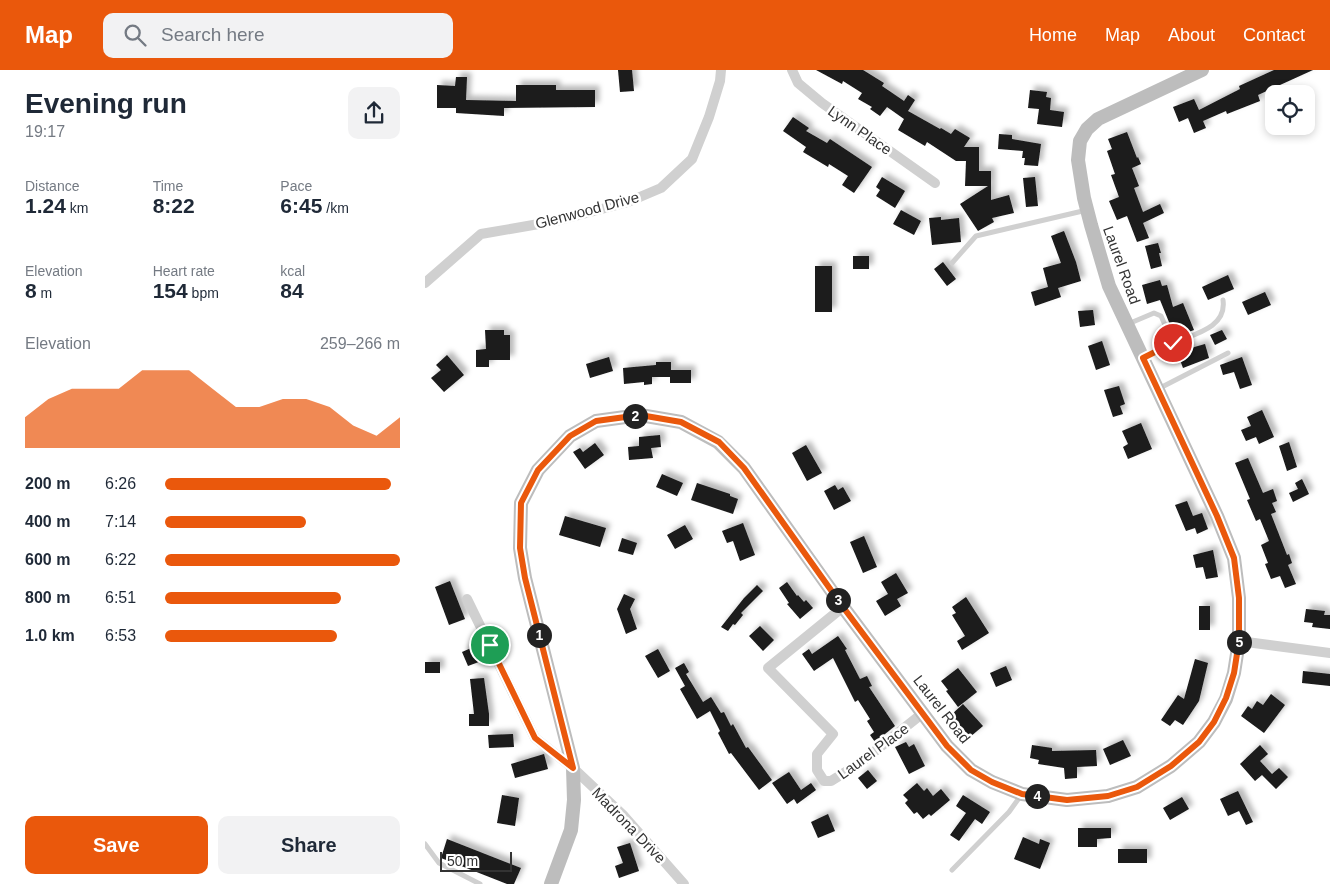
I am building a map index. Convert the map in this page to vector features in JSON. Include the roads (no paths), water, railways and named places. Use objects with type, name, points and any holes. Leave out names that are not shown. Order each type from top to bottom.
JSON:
[{"type":"street","name":"Glenwood Drive","points":[[425,283],[481,234],[556,221],[628,202],[661,188],[692,159],[709,117],[720,81],[721,70]]},
{"type":"street","name":"Lynn Place","points":[[792,70],[798,83],[822,103],[935,183]]},
{"type":"street","name":"Laurel Road","points":[[551,884],[571,830],[574,800],[573,768],[525,578],[520,548],[521,503],[538,470],[570,436],[596,421],[640,415],[681,422],[719,442],[744,468],[843,607],[947,746],[971,770],[992,782],[1022,794],[1067,800],[1108,796],[1137,787],[1171,766],[1199,742],[1214,722],[1226,698],[1234,673],[1239,641],[1239,598],[1234,558],[1217,516],[1109,286],[1087,210],[1078,160],[1080,141],[1087,129],[1098,119],[1202,70]]},
{"type":"street","name":"Madrona Drive","points":[[467,599],[535,738],[573,768],[624,816],[684,884]]},
{"type":"street","name":"Laurel Place","points":[[843,607],[768,668],[833,734],[817,754],[817,770],[824,781],[831,781],[860,763],[923,713]]},
{"type":"street","points":[[1239,641],[1330,653]]},
{"type":"lane","points":[[952,263],[976,236],[1087,210]]},
{"type":"lane","points":[[1143,358],[1212,326],[1219,320],[1225,310],[1223,300]]},
{"type":"lane","points":[[1127,325],[1154,313],[1161,316],[1173,343]]},
{"type":"lane","points":[[1157,389],[1228,353]]},
{"type":"lane","points":[[952,870],[1009,812],[1022,794]]},
{"type":"lane","points":[[425,844],[439,862],[480,884]]}]
